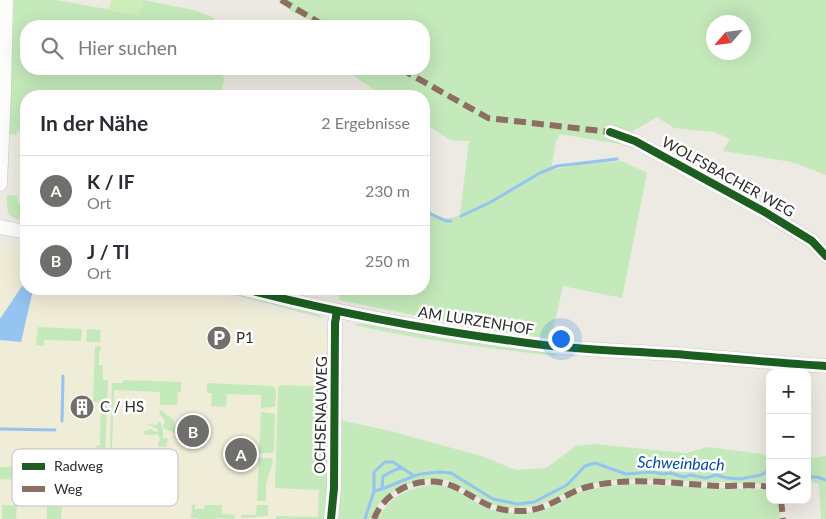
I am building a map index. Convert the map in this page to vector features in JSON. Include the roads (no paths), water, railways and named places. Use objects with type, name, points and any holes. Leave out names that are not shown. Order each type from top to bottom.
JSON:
[{"type":"street","points":[[0,184],[6,0]]},
{"type":"street","name":"WOLFSBACHER WEG","points":[[610,132],[635,141],[763,211],[812,241],[826,256]]},
{"type":"street","points":[[0,227],[20,231]]},
{"type":"street","name":"AM LURZENHOF","points":[[268,295],[337,311],[514,342],[826,366]]},
{"type":"street","name":"OCHSENAUWEG","points":[[331,519],[334,488],[335,323],[337,311]]},
{"type":"water","points":[[20,289],[20,295],[32,295],[21,342],[0,340],[0,319]]},
{"type":"waterway","points":[[461,216],[489,203],[540,173],[557,166],[617,159]]},
{"type":"waterway","points":[[430,214],[446,221],[451,221]]},
{"type":"waterway","points":[[62,421],[63,376]]},
{"type":"waterway","points":[[0,429],[55,430]]},
{"type":"waterway","points":[[374,491],[374,472],[385,462],[393,462],[402,468]]},
{"type":"waterway","name":"Schweinbach","points":[[365,519],[374,491],[421,474],[451,473],[493,499],[517,504],[534,502],[567,485],[585,466],[595,463],[626,474],[653,472],[670,473],[684,477],[690,475],[706,478],[716,475],[740,479],[766,472]]},
{"type":"waterway","points":[[382,489],[383,476],[394,470],[402,468],[413,475]]},
{"type":"waterway","name":"Schweinbach","points":[[811,477],[826,480]]},
{"type":"place","name":"P1","points":[[219,338]]},
{"type":"place","name":"C / HS","points":[[82,407]]},
{"type":"place","name":"J / TI","points":[[193,431]]},
{"type":"place","name":"K / IF","points":[[241,454]]}]
